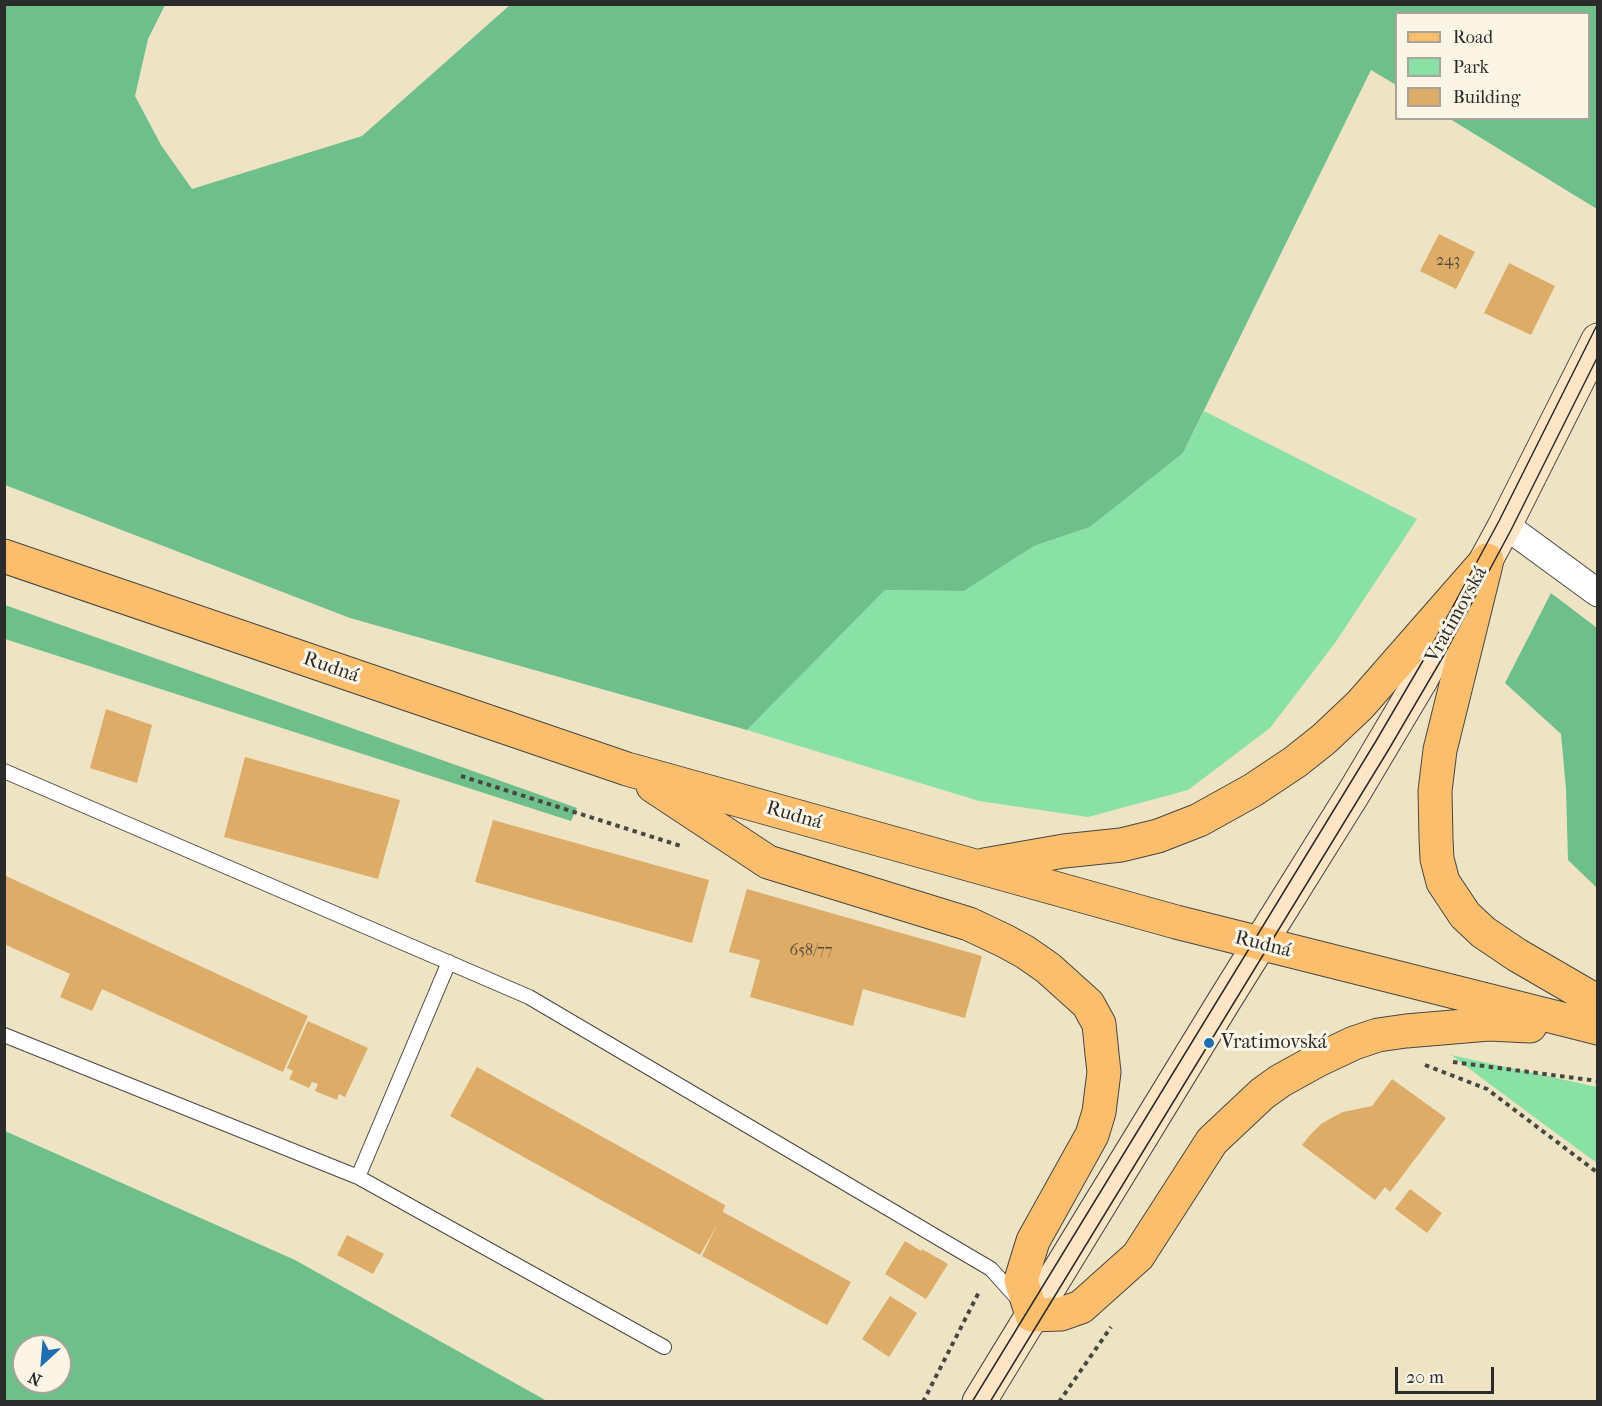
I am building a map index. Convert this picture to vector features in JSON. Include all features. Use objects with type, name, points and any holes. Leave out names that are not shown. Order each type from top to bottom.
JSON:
[{"type":"main road","name":"Rudná","points":[[4,556],[627,769],[973,867],[1259,944],[1598,1028]]},
{"type":"main road","points":[[973,867],[1064,851],[1121,845],[1158,836],[1224,807],[1295,762],[1324,739],[1360,705],[1487,560]]},
{"type":"main road","points":[[1487,560],[1440,750],[1435,791],[1437,859],[1443,882],[1465,915],[1482,932],[1598,1002]]},
{"type":"main road","points":[[627,769],[768,862],[969,924],[1025,951],[1088,1004],[1099,1024],[1104,1072],[1100,1112],[1092,1135],[1033,1241],[1021,1280],[1032,1315],[1061,1314],[1081,1307],[1138,1256],[1212,1142],[1262,1094],[1318,1060],[1354,1043],[1378,1035],[1406,1031],[1489,1024],[1524,1025],[1598,1036]]},
{"type":"street","name":"Vratimovská","points":[[979,1401],[1355,791],[1422,678],[1487,560],[1598,340]]},
{"type":"street","points":[[1505,525],[1598,592]]},
{"type":"lane","points":[[4,771],[529,996],[991,1269],[1032,1315]]},
{"type":"lane","points":[[358,1177],[449,962]]},
{"type":"lane","points":[[4,1035],[358,1177],[664,1347]]},
{"type":"path","points":[[1415,1060],[1487,1089],[1598,1173]]},
{"type":"path","points":[[1452,1062],[1598,1081]]},
{"type":"green space","points":[[4,5],[165,5],[148,39],[135,96],[161,145],[192,189],[362,136],[510,5],[1597,5],[1597,209],[1452,120],[1590,120],[1590,12],[1395,12],[1395,84],[1371,70],[1183,453],[1090,527],[1034,546],[964,591],[885,590],[747,730],[350,618],[5,485]]},
{"type":"green space","points":[[1204,411],[1417,519],[1335,643],[1270,728],[1188,790],[1088,817],[979,801],[747,730],[885,590],[964,591],[1034,546],[1090,527],[1183,453]]},
{"type":"green space","points":[[1551,593],[1597,628],[1597,888],[1568,860],[1566,789],[1561,734],[1505,683]]},
{"type":"green space","points":[[5,605],[577,808],[571,821],[5,639]]},
{"type":"green space","points":[[1451,1055],[1597,1087],[1597,1163],[1538,1120]]},
{"type":"green space","points":[[5,1131],[295,1260],[547,1401],[5,1401]]},
{"type":"building","points":[[1439,234],[1475,252],[1456,289],[1420,271]]},
{"type":"building","points":[[1509,263],[1555,286],[1531,335],[1484,313]]},
{"type":"building","points":[[106,709],[152,725],[137,783],[90,768]]},
{"type":"building","points":[[245,757],[400,800],[378,879],[224,837]]},
{"type":"building","points":[[493,820],[709,880],[692,943],[475,882]]},
{"type":"building","points":[[4,875],[308,1016],[283,1072],[102,989],[92,1011],[60,997],[70,974],[4,944]]},
{"type":"building","points":[[747,889],[982,956],[965,1018],[863,989],[853,1026],[750,997],[760,960],[729,952]]},
{"type":"building","points":[[308,1021],[368,1048],[345,1097],[339,1094],[337,1100],[315,1091],[318,1084],[312,1082],[309,1088],[289,1079],[293,1071],[287,1068]]},
{"type":"building","points":[[477,1067],[725,1205],[723,1212],[851,1282],[827,1325],[702,1256],[717,1225],[700,1255],[450,1116]]},
{"type":"building","points":[[1392,1079],[1446,1118],[1390,1192],[1385,1187],[1375,1200],[1302,1145],[1321,1124],[1333,1117],[1343,1112],[1372,1106]]},
{"type":"building","points":[[1410,1189],[1442,1213],[1427,1233],[1395,1209]]},
{"type":"building","points":[[347,1235],[384,1254],[373,1274],[337,1255]]},
{"type":"building","points":[[905,1241],[948,1264],[926,1299],[885,1274]]},
{"type":"building","points":[[890,1296],[917,1313],[889,1357],[862,1339]]},
{"type":"tram line","points":[[972,1402],[1376,741],[1431,647],[1499,521],[1598,323]]},
{"type":"tram line","points":[[990,1402],[1389,749],[1444,655],[1511,530],[1598,356]]},
{"type":"place","name":"Vratimovská","points":[[1209,1043]]}]
